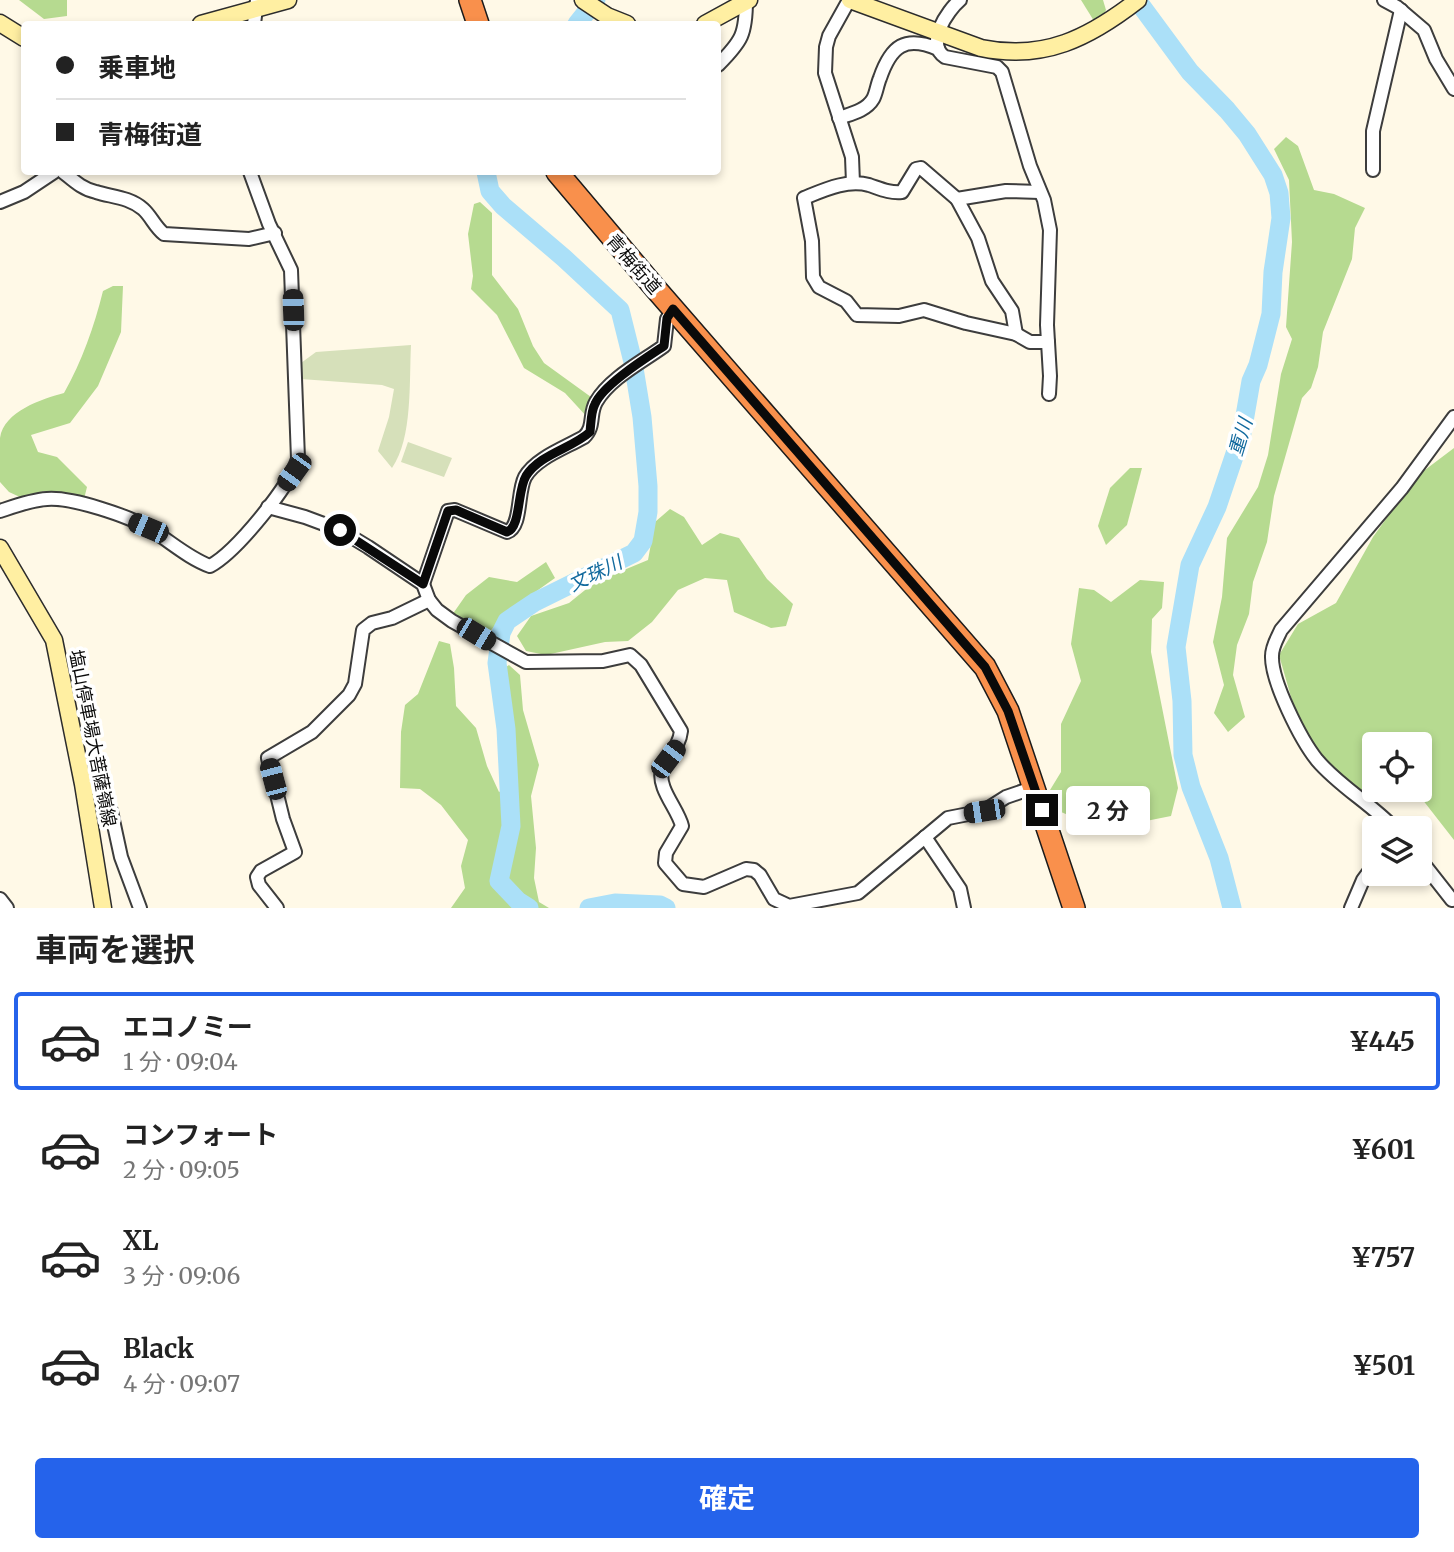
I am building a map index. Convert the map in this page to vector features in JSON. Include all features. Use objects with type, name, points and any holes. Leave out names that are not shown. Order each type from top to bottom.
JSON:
[{"type":"highway","points":[[470,0],[477,21]]},
{"type":"highway","name":"青梅街道","points":[[560,175],[985,667],[1008,711],[1074,908]]},
{"type":"street","points":[[214,21],[288,0]]},
{"type":"street","points":[[583,0],[619,21]]},
{"type":"street","points":[[710,21],[747,0]]},
{"type":"street","points":[[721,62],[743,36],[747,0]]},
{"type":"street","points":[[853,183],[852,157],[825,73],[829,36],[850,0],[938,41]]},
{"type":"street","points":[[960,0],[947,15],[938,41],[939,53],[945,57],[997,67],[1002,72],[1040,192],[1052,240],[1047,325],[1049,394]]},
{"type":"street","points":[[839,118],[865,108],[873,99],[884,65],[893,52],[910,42],[938,41],[1003,53],[1024,53],[1062,45],[1085,35],[1118,16],[1138,0]]},
{"type":"street","points":[[1384,0],[1401,10],[1424,30],[1436,59],[1454,89]]},
{"type":"street","points":[[1373,170],[1373,131],[1401,10]]},
{"type":"street","points":[[0,23],[21,36]]},
{"type":"street","points":[[1016,334],[1012,311],[992,281],[978,238],[957,199],[921,168],[916,169],[902,192],[887,192],[869,185],[853,183],[804,198],[812,241],[813,277],[819,287],[846,301],[858,315],[899,316],[924,310],[965,323],[1016,334],[1030,342],[1048,342]]},
{"type":"street","points":[[0,202],[24,192],[50,175]]},
{"type":"street","points":[[67,175],[80,186],[94,192],[122,197],[144,209],[155,227],[172,237],[249,239],[275,233]]},
{"type":"street","points":[[0,511],[32,501],[49,499],[99,509],[148,528],[210,566],[223,559],[268,507],[294,472],[298,459],[293,287],[291,270],[251,175]]},
{"type":"street","points":[[957,199],[1006,191],[1040,192]]},
{"type":"street","points":[[423,584],[448,511],[456,510],[507,532],[512,530],[516,524],[519,494],[525,477],[536,464],[590,432],[594,404],[620,377],[664,346],[667,318],[673,309]]},
{"type":"street","points":[[1380,816],[1334,778],[1315,758],[1282,698],[1272,665],[1272,653],[1281,631],[1402,488],[1454,416]]},
{"type":"street","points":[[268,507],[340,530],[423,584],[429,600],[452,621],[516,658],[526,662],[603,661],[630,655],[641,665],[681,731],[680,743],[662,769],[661,778],[682,826],[666,853],[665,863],[683,884],[704,887],[746,869],[760,875],[774,899],[789,906],[858,893],[948,818],[984,811],[1006,797],[1035,787]]},
{"type":"street","name":"塩山停車場大菩薩嶺線","points":[[0,548],[54,640],[83,784],[103,908]]},
{"type":"street","points":[[277,908],[259,885],[257,877],[261,871],[295,852],[283,819],[268,758],[312,732],[349,695],[355,684],[363,630],[372,623],[392,618],[429,600]]},
{"type":"street","points":[[83,784],[99,790],[111,811],[121,857],[140,908]]},
{"type":"street","points":[[925,837],[960,889],[964,908]]},
{"type":"street","points":[[1432,875],[1452,900]]},
{"type":"street","points":[[1350,908],[1362,882]]},
{"type":"street","points":[[0,899],[8,908]]},
{"type":"green space","points":[[19,0],[67,0],[67,16],[44,19]]},
{"type":"green space","points":[[1081,0],[1103,0],[1106,10],[1101,18],[1094,21]]},
{"type":"green space","points":[[1286,137],[1298,146],[1314,190],[1334,194],[1365,208],[1355,228],[1352,259],[1323,332],[1318,367],[1311,388],[1302,398],[1274,496],[1267,542],[1253,582],[1249,614],[1237,645],[1233,675],[1245,717],[1228,732],[1214,713],[1224,685],[1213,642],[1222,597],[1227,538],[1258,487],[1268,455],[1281,374],[1292,339],[1286,327],[1292,242],[1289,180],[1274,149]]},
{"type":"green space","points":[[480,202],[492,213],[492,275],[518,309],[533,346],[544,363],[591,397],[588,418],[565,393],[524,368],[497,315],[471,289],[473,276],[468,234],[474,204]]},
{"type":"green space","points":[[113,286],[123,286],[121,332],[98,386],[70,423],[31,435],[38,452],[57,457],[87,487],[84,499],[44,491],[22,498],[9,492],[0,482],[0,438],[3,429],[16,413],[64,393],[87,344],[103,291]]},
{"type":"green space","points":[[411,345],[407,425],[399,456],[392,468],[378,451],[389,417],[394,389],[382,385],[301,379],[301,363],[316,352]]},
{"type":"green space","points":[[408,442],[452,458],[444,477],[401,462]]},
{"type":"green space","points":[[1454,448],[1454,840],[1424,802],[1432,802],[1432,732],[1362,732],[1362,791],[1313,752],[1291,697],[1279,655],[1298,624],[1336,603],[1373,537],[1417,476]]},
{"type":"green space","points":[[1130,468],[1142,468],[1127,525],[1106,545],[1098,526],[1110,488]]},
{"type":"green space","points":[[670,509],[684,517],[702,545],[720,533],[739,538],[767,579],[793,604],[786,626],[771,628],[734,612],[727,580],[705,578],[678,590],[652,622],[628,641],[605,642],[546,655],[526,651],[517,636],[531,616],[569,603],[595,582],[648,560],[655,522]]},
{"type":"green space","points":[[546,562],[555,578],[517,605],[488,633],[471,627],[452,615],[466,595],[489,577],[517,582]]},
{"type":"green space","points":[[1140,580],[1164,582],[1162,608],[1152,619],[1151,652],[1178,788],[1171,816],[1146,821],[1116,814],[1097,827],[1061,812],[1050,790],[1061,772],[1061,724],[1081,681],[1071,644],[1079,588],[1094,590],[1111,602]]},
{"type":"green space","points":[[439,641],[450,644],[456,706],[476,728],[487,766],[499,792],[515,782],[512,733],[503,669],[509,665],[520,675],[523,710],[539,765],[531,796],[536,848],[534,878],[539,902],[549,908],[451,908],[465,888],[461,866],[468,840],[441,805],[420,789],[400,788],[401,732],[405,705],[418,694]]},
{"type":"waterway","name":"文珠川","points":[[579,21],[596,0]]},
{"type":"waterway","name":"重川","points":[[1137,0],[1190,72],[1247,134],[1273,175],[1279,193],[1281,218],[1273,272],[1271,314],[1258,365],[1251,381],[1242,433],[1217,507],[1190,565],[1176,647],[1182,701],[1183,755],[1191,787],[1219,858],[1232,908]]},
{"type":"waterway","name":"文珠川","points":[[487,175],[490,191],[503,206],[620,310],[633,362],[642,417],[648,486],[648,512],[643,541],[634,553],[535,602],[507,621],[501,633],[497,663],[506,729],[511,826],[499,881],[518,901],[529,908]]},
{"type":"waterway","name":"文珠川","points":[[589,908],[615,903],[660,905],[666,908]]},
{"type":"route","points":[[340,530],[423,584],[448,511],[456,510],[507,532],[512,530],[516,524],[519,494],[525,477],[536,464],[590,432],[594,404],[603,393],[620,377],[664,346],[667,318],[673,309],[985,667],[1008,711],[1042,810]]}]
